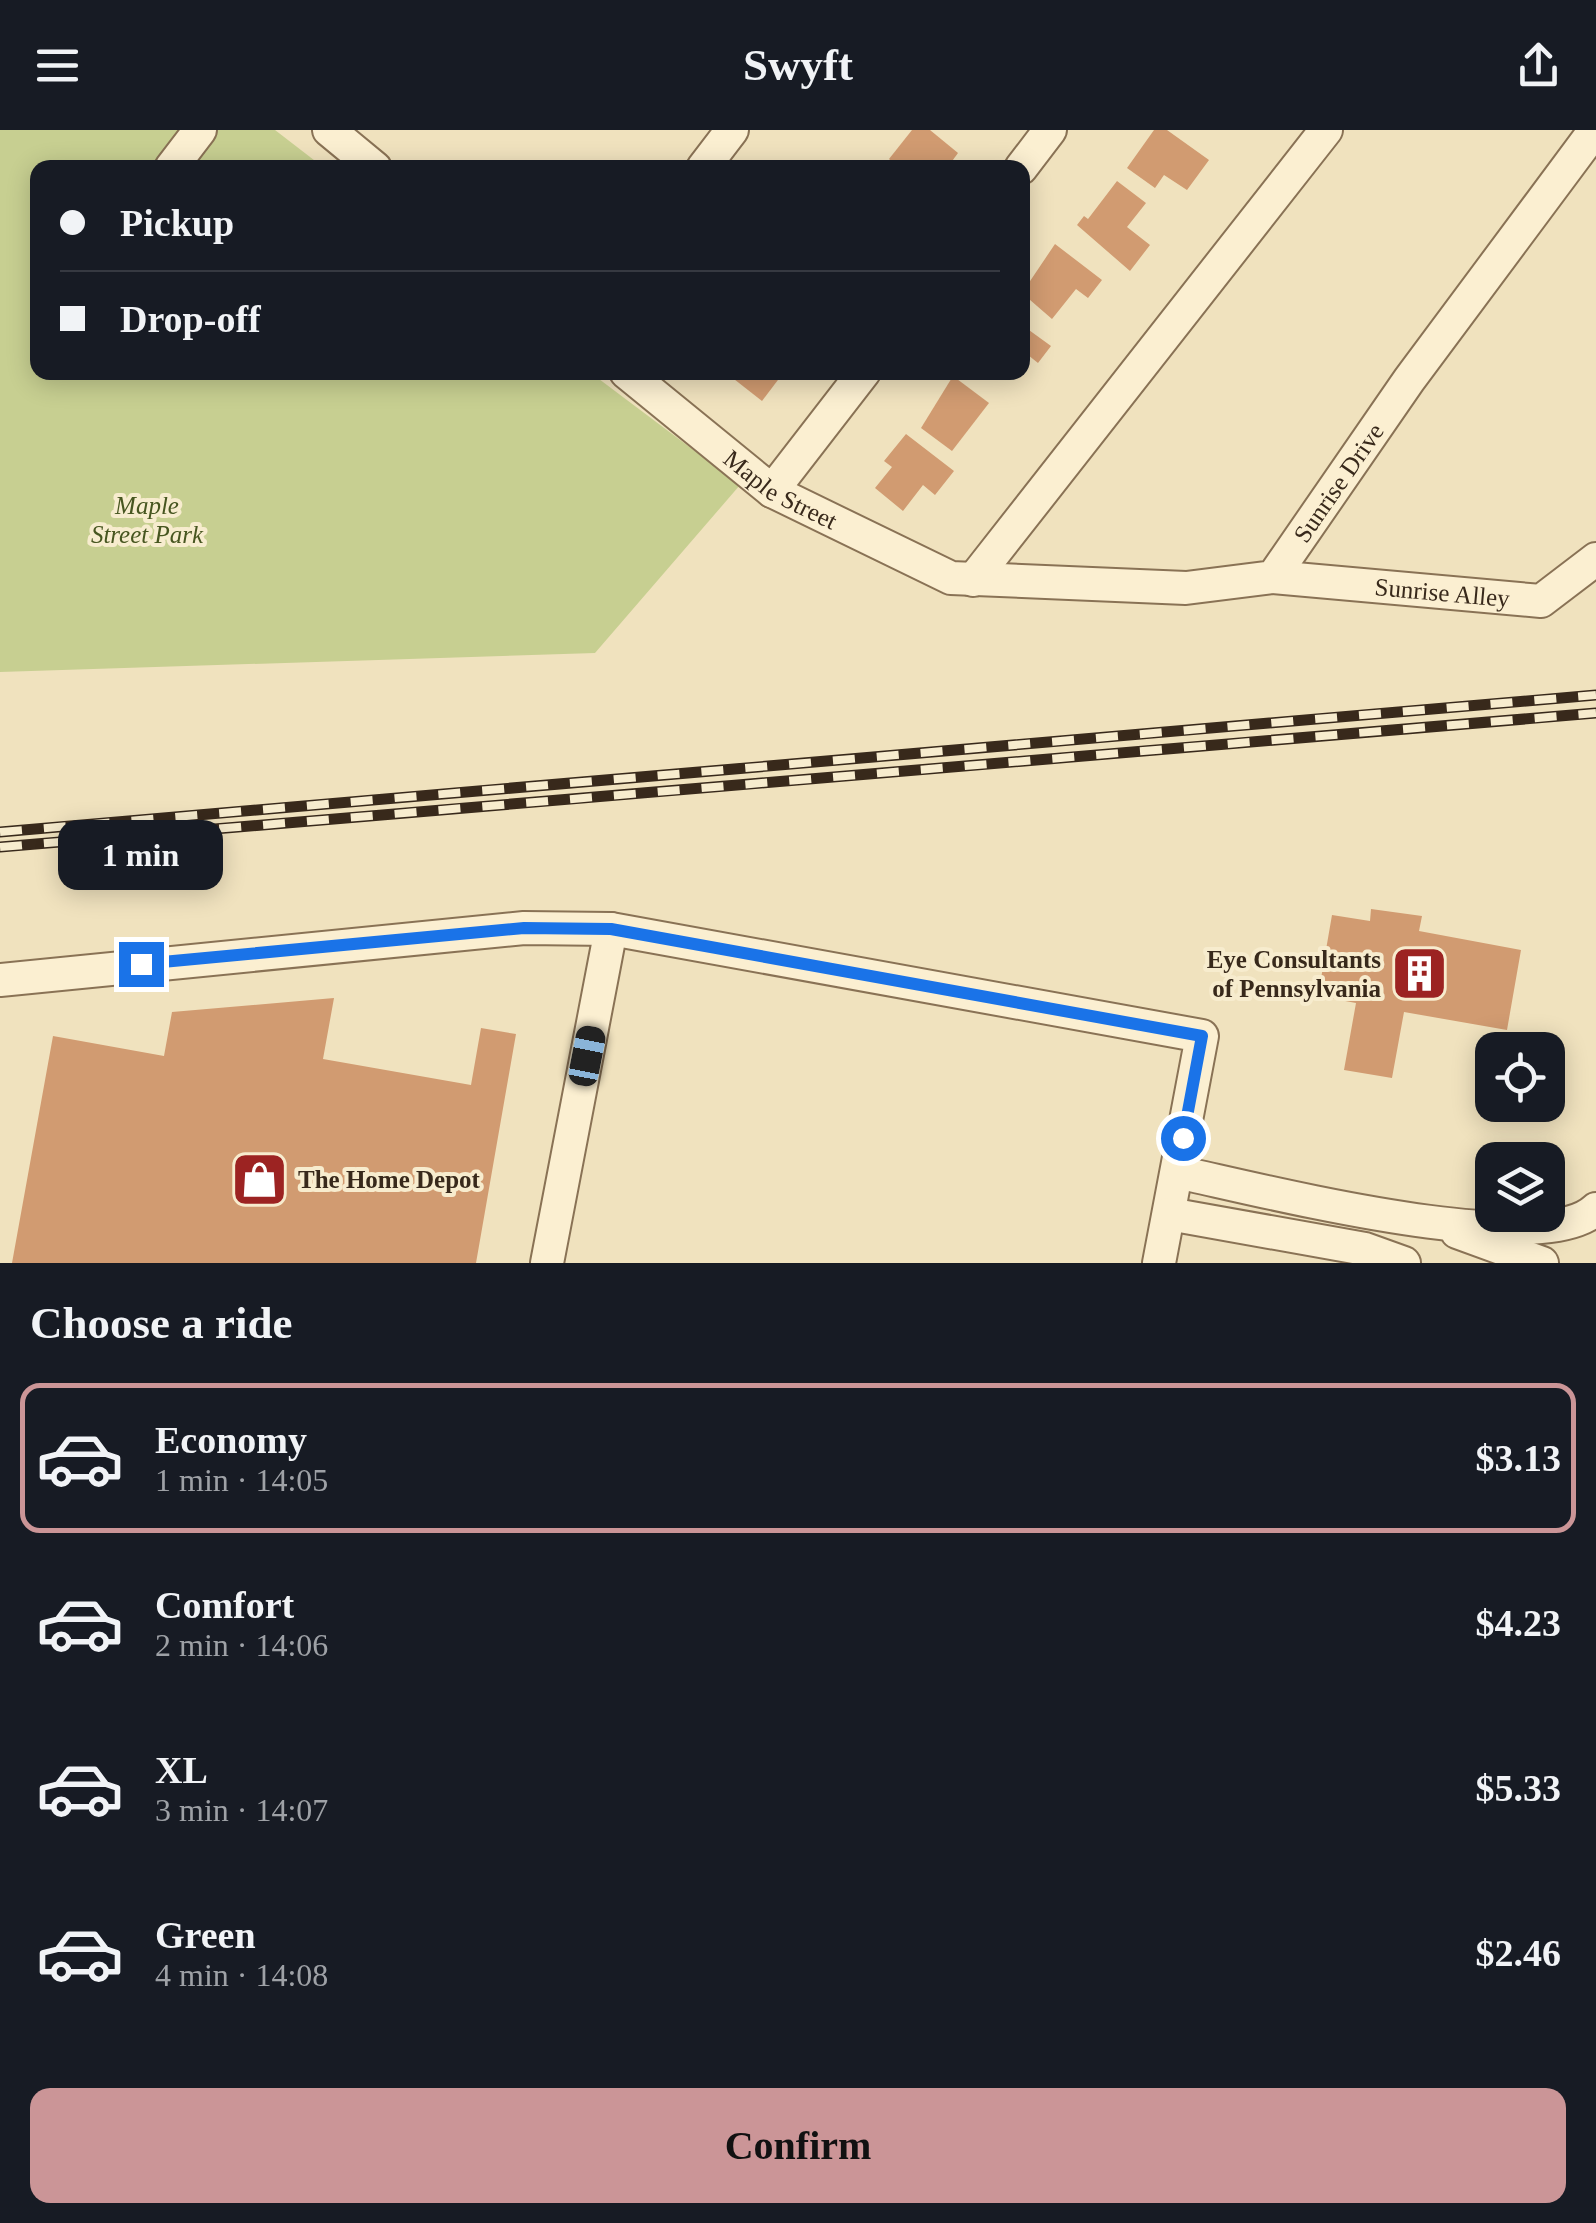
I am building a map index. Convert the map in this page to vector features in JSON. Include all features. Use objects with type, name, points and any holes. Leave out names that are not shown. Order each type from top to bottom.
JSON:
[{"type":"street","points":[[178,160],[200,130]]},
{"type":"street","points":[[329,130],[365,160]]},
{"type":"street","points":[[710,160],[732,130]]},
{"type":"street","points":[[1027,160],[1050,130]]},
{"type":"street","points":[[962,579],[1326,130]]},
{"type":"street","name":"Sunrise Drive","points":[[1274,576],[1409,380],[1595,130]]},
{"type":"street","name":"Maple Street","points":[[636,380],[772,491],[962,579]]},
{"type":"street","points":[[772,491],[858,380]]},
{"type":"street","name":"Sunrise Alley","points":[[1274,576],[1541,601],[1596,559]]},
{"type":"street","points":[[962,579],[1186,588],[1274,576]]},
{"type":"street","points":[[0,980],[524,928],[611,929],[1202,1036],[1158,1263]]},
{"type":"street","points":[[547,1263],[611,929]]},
{"type":"street","points":[[1177,1172],[1446,1227],[1542,1263]]},
{"type":"street","points":[[1446,1227],[1549,1227],[1596,1209]]},
{"type":"street","points":[[1169,1214],[1364,1249],[1404,1263]]},
{"type":"green space","name":"Maple Street Park","points":[[0,130],[275,130],[314,160],[30,160],[30,380],[600,380],[740,485],[595,653],[0,672]]},
{"type":"building","points":[[912,130],[930,130],[958,153],[953,160],[889,159]]},
{"type":"building","points":[[1154,130],[1167,130],[1209,160],[1187,190],[1164,175],[1155,188],[1127,168]]},
{"type":"building","points":[[1117,181],[1146,203],[1127,227],[1150,245],[1130,271],[1077,225],[1084,216],[1088,219]]},
{"type":"building","points":[[1055,244],[1102,280],[1088,298],[1076,289],[1052,319],[1030,300],[1030,281]]},
{"type":"building","points":[[1030,331],[1051,346],[1038,363],[1030,357]]},
{"type":"building","points":[[735,380],[778,380],[762,401]]},
{"type":"building","points":[[951,380],[958,380],[989,403],[952,451],[921,428]]},
{"type":"building","points":[[906,434],[954,471],[935,495],[923,485],[903,511],[875,488],[892,467],[884,461]]},
{"type":"building","name":"Eye Consultants of Pennsylvania","points":[[1371,909],[1422,916],[1419,931],[1521,950],[1507,1030],[1404,1012],[1392,1078],[1344,1070],[1356,1003],[1318,996],[1332,915],[1370,921]]},
{"type":"building","name":"The Home Depot","points":[[334,998],[323,1059],[471,1085],[481,1028],[516,1034],[476,1263],[12,1263],[53,1036],[164,1056],[172,1012]]},
{"type":"railway","points":[[0,832],[1596,695]]},
{"type":"railway","points":[[0,847],[1596,713]]},
{"type":"place","name":"Eye Consultants of Pennsylvania","points":[[1420,973]]},
{"type":"place","name":"The Home Depot","points":[[259,1179]]},
{"type":"route","points":[[141,964],[524,928],[611,929],[1202,1036],[1183,1138]]}]
